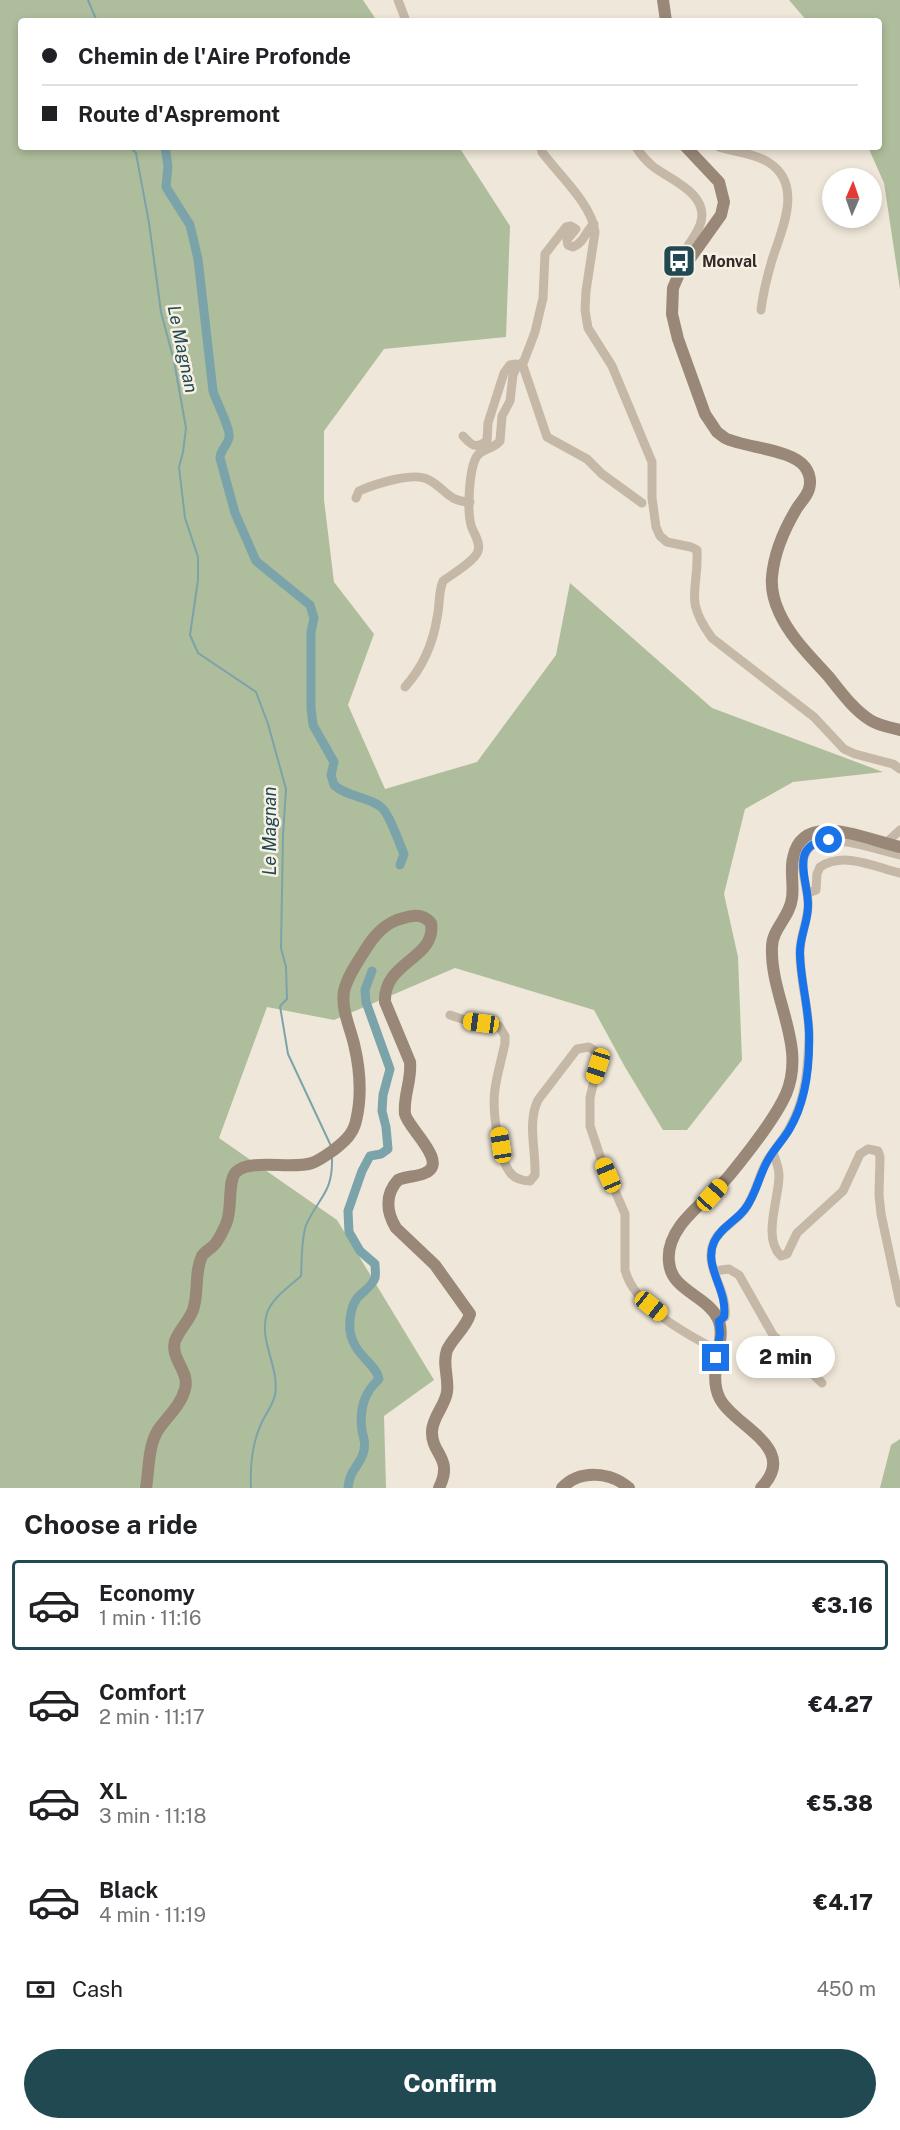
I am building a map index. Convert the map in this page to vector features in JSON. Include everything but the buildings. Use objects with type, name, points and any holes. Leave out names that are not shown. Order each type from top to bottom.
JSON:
[{"type":"street","points":[[398,0],[405,18]]},
{"type":"street","points":[[663,0],[666,18]]},
{"type":"street","points":[[542,150],[584,204],[594,224],[595,232],[586,291],[585,310],[588,328],[612,366],[652,462],[652,498],[656,527],[660,536],[667,542],[697,550],[694,593],[695,608],[700,622],[712,638],[814,717],[844,749],[893,764],[900,769]]},
{"type":"street","points":[[639,150],[653,167],[691,191],[699,205],[700,225],[686,249],[689,258]]},
{"type":"street","points":[[689,150],[719,182],[724,202],[720,215],[689,258],[673,288],[672,314],[678,339],[705,414],[720,435],[730,441],[798,460],[808,474],[809,492],[797,508],[786,530],[774,563],[772,583],[777,609],[798,642],[853,706],[872,721],[900,730]]},
{"type":"street","points":[[729,150],[764,160],[779,171],[788,199],[787,214],[768,275],[761,310]]},
{"type":"street","points":[[405,687],[416,674],[430,644],[437,618],[440,586],[478,551],[478,543],[471,524],[473,466],[481,452],[494,447],[500,441],[502,416],[510,401],[513,375],[521,364],[535,332],[543,298],[545,254],[566,227],[572,226],[576,229],[567,240],[567,245],[573,247],[581,242],[594,224]]},
{"type":"street","points":[[463,436],[475,446],[487,441],[488,423],[504,373],[510,365],[521,364]]},
{"type":"street","points":[[521,364],[547,437],[587,459],[602,474],[642,503]]},
{"type":"street","points":[[356,498],[359,491],[371,486],[414,477],[426,478],[453,499],[470,502]]},
{"type":"street","points":[[761,1488],[770,1474],[772,1455],[765,1443],[719,1398],[715,1387],[715,1372],[720,1334],[719,1321],[708,1306],[678,1283],[672,1275],[669,1251],[681,1224],[729,1175],[765,1126],[785,1095],[791,1079],[792,1052],[787,1018],[776,981],[772,944],[792,906],[794,852],[807,836],[824,830],[845,832],[900,847]]},
{"type":"street","points":[[886,843],[900,830]]},
{"type":"street","points":[[719,1321],[724,1317],[726,1308],[723,1291],[711,1261],[714,1240],[746,1208],[773,1152],[790,1129],[805,1089],[809,1033],[800,955],[801,937],[808,913],[808,893],[803,872],[803,858],[809,847],[822,841],[840,841],[900,855]]},
{"type":"street","points":[[808,893],[816,890],[820,867],[836,860],[852,861],[900,873]]},
{"type":"street","points":[[146,1488],[157,1432],[186,1389],[186,1378],[175,1351],[176,1341],[194,1308],[198,1267],[203,1253],[218,1240],[229,1216],[231,1183],[234,1174],[251,1166],[310,1164],[328,1155],[346,1141],[355,1123],[360,1095],[354,1044],[344,1010],[344,992],[349,976],[374,937],[393,922],[416,915],[431,922],[431,930],[421,952],[393,975],[384,993],[386,1010],[407,1054],[411,1071],[405,1114],[408,1124],[429,1149],[433,1159],[432,1166],[426,1173],[398,1180],[390,1192],[388,1206],[396,1228],[435,1265],[470,1314],[446,1354],[447,1396],[433,1426],[432,1437],[444,1463],[444,1475],[440,1488]]},
{"type":"street","points":[[450,1015],[499,1026],[505,1036],[495,1089],[495,1111],[505,1162],[518,1179],[530,1180],[535,1175],[532,1120],[538,1100],[577,1049],[589,1047],[594,1050],[599,1062],[590,1098],[590,1126],[625,1214],[627,1279],[642,1298],[668,1320],[717,1350]]},
{"type":"street","points":[[773,1152],[779,1176],[772,1238],[774,1249],[781,1256],[786,1254],[797,1233],[838,1198],[861,1154],[868,1149],[878,1151],[881,1214],[900,1303]]},
{"type":"street","points":[[714,1271],[729,1269],[739,1275],[773,1335],[822,1383]]},
{"type":"street","points":[[562,1488],[572,1479],[588,1474],[606,1476],[629,1488]]},
{"type":"green space","points":[[0,0],[363,0],[375,18],[18,18],[18,150],[461,150],[510,226],[506,337],[384,349],[324,431],[324,500],[334,582],[374,634],[348,705],[385,789],[477,762],[556,655],[570,583],[712,708],[883,772],[793,782],[745,809],[724,894],[738,957],[742,1060],[687,1130],[663,1130],[594,1010],[455,968],[334,1020],[267,1007],[219,1138],[337,1220],[434,1380],[384,1416],[386,1488],[0,1488]]},
{"type":"green space","points":[[789,0],[900,0],[900,289],[882,168],[877,168],[869,150],[882,150],[882,18],[804,18]]},
{"type":"green space","points":[[900,1439],[900,1488],[880,1488],[891,1445]]},
{"type":"waterway","name":"Le Magnan","points":[[88,0],[96,18]]},
{"type":"waterway","name":"Le Magnan","points":[[133,150],[136,153],[149,223],[161,312],[174,361],[186,428],[179,467],[185,518],[198,557],[198,580],[190,635],[198,653],[256,692],[268,724],[286,789],[281,948],[286,967],[287,999],[280,1006],[288,1054],[331,1146]]},
{"type":"waterway","points":[[165,150],[168,166],[166,187],[190,225],[198,259],[213,391],[229,433],[220,458],[235,513],[256,561],[310,605],[314,618],[311,632],[313,725],[334,762],[331,775],[334,785],[376,803],[384,810],[404,854],[400,865]]},
{"type":"waterway","points":[[348,1488],[350,1477],[364,1451],[362,1409],[366,1396],[379,1379],[374,1368],[356,1347],[350,1331],[354,1303],[375,1278],[375,1264],[360,1251],[349,1232],[348,1211],[362,1171],[370,1156],[381,1154],[388,1149],[382,1111],[383,1095],[390,1069],[366,1002],[365,990],[372,971]]},
{"type":"waterway","name":"Le Magnan","points":[[251,1488],[251,1464],[255,1439],[271,1406],[276,1385],[265,1334],[267,1313],[277,1297],[301,1276],[305,1228],[328,1186],[332,1158]]},
{"type":"place","name":"Monval","points":[[679,261]]},
{"type":"route","points":[[716,1358],[720,1334],[719,1321],[724,1317],[726,1308],[723,1291],[711,1261],[711,1249],[714,1240],[746,1208],[768,1161],[790,1129],[805,1089],[809,1033],[800,955],[801,937],[808,913],[808,893],[802,865],[809,847],[829,840]]}]
